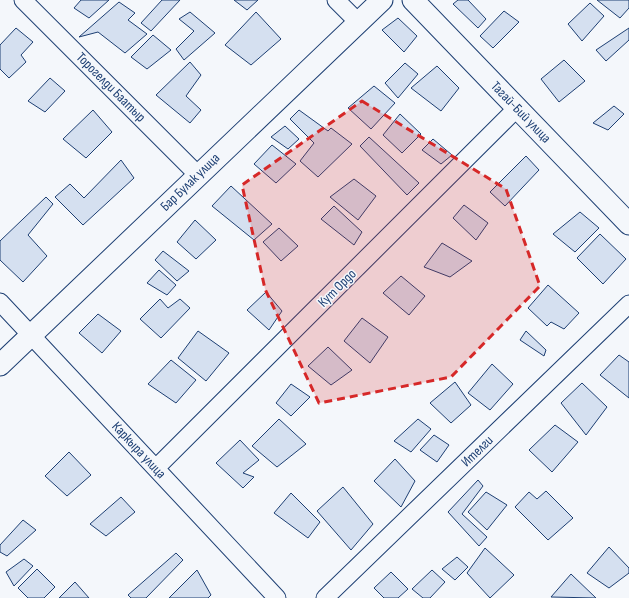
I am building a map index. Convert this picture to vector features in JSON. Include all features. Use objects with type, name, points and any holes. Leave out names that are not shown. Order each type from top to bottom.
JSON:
[{"type":"street","name":"Торогелди Баатыр","points":[[23,0],[198,174]]},
{"type":"street","points":[[336,0],[358,22]]},
{"type":"street","name":"Бар Булак улица","points":[[0,365],[32,336],[198,174],[382,0]]},
{"type":"street","name":"Тагай-Бий улица","points":[[413,0],[629,224]]},
{"type":"street","name":"Кут Ордо","points":[[156,468],[517,108]]},
{"type":"street","name":"Каркыра улица","points":[[0,302],[277,598]]},
{"type":"street","name":"Ителги","points":[[325,598],[629,304]]},
{"type":"highlighted area","points":[[362,101],[506,189],[540,286],[451,377],[319,403],[265,289],[242,185]]},
{"type":"building","points":[[81,0],[109,0],[89,18],[74,8]]},
{"type":"building","points":[[162,0],[180,0],[151,31],[141,23]]},
{"type":"building","points":[[234,0],[258,0],[247,10]]},
{"type":"building","points":[[458,0],[468,0],[486,19],[478,28],[453,4]]},
{"type":"building","points":[[597,0],[629,0],[629,8],[620,18]]},
{"type":"building","points":[[119,2],[135,13],[128,20],[147,34],[125,53],[98,32],[79,37]]},
{"type":"building","points":[[590,3],[604,16],[582,41],[568,24]]},
{"type":"building","points":[[504,11],[519,22],[493,48],[480,36]]},
{"type":"building","points":[[190,12],[215,33],[184,60],[176,49],[194,31],[179,19]]},
{"type":"building","points":[[256,12],[281,39],[251,65],[225,45]]},
{"type":"building","points":[[398,18],[417,36],[404,52],[382,30]]},
{"type":"building","points":[[16,28],[33,42],[21,55],[26,62],[9,78],[0,69],[0,45]]},
{"type":"building","points":[[629,28],[629,40],[606,61],[596,50]]},
{"type":"building","points":[[153,35],[171,50],[147,69],[131,57]]},
{"type":"building","points":[[564,60],[585,81],[559,102],[541,79]]},
{"type":"building","points":[[190,62],[201,75],[186,96],[201,110],[190,123],[156,95]]},
{"type":"building","points":[[405,63],[418,74],[398,98],[385,83]]},
{"type":"building","points":[[437,66],[459,88],[441,111],[411,88]]},
{"type":"building","points":[[50,78],[65,91],[45,112],[28,101]]},
{"type":"building","points":[[374,86],[395,103],[371,129],[348,108]]},
{"type":"building","points":[[614,106],[624,114],[608,130],[593,123]]},
{"type":"building","points":[[93,110],[112,132],[86,158],[63,139]]},
{"type":"building","points":[[299,110],[328,131],[331,128],[352,144],[318,177],[300,161],[314,143],[290,119]]},
{"type":"building","points":[[400,114],[421,134],[402,153],[383,135]]},
{"type":"building","points":[[285,126],[299,139],[288,149],[271,137]]},
{"type":"building","points":[[369,137],[419,183],[407,195],[360,146]]},
{"type":"building","points":[[433,139],[452,155],[441,164],[422,150]]},
{"type":"building","points":[[272,145],[296,164],[276,183],[254,164]]},
{"type":"building","points":[[526,156],[539,170],[505,206],[490,192]]},
{"type":"building","points":[[121,160],[134,178],[83,225],[55,197],[70,184],[84,198]]},
{"type":"building","points":[[354,179],[376,196],[358,220],[330,197]]},
{"type":"building","points":[[231,186],[272,224],[254,240],[212,206]]},
{"type":"building","points":[[46,197],[53,204],[28,235],[47,256],[23,282],[0,260],[0,241]]},
{"type":"building","points":[[464,205],[488,223],[476,240],[453,218]]},
{"type":"building","points":[[334,206],[362,232],[354,245],[321,219]]},
{"type":"building","points":[[580,212],[599,228],[575,252],[553,234]]},
{"type":"building","points":[[195,220],[216,240],[196,259],[177,242]]},
{"type":"building","points":[[279,228],[298,246],[281,261],[263,242]]},
{"type":"building","points":[[600,234],[626,259],[603,284],[577,258]]},
{"type":"building","points":[[442,243],[472,261],[450,277],[424,267]]},
{"type":"building","points":[[163,251],[189,271],[177,281],[155,260]]},
{"type":"building","points":[[159,270],[176,285],[167,295],[147,283]]},
{"type":"building","points":[[401,276],[425,296],[409,315],[383,293]]},
{"type":"building","points":[[548,285],[579,313],[564,329],[551,322],[547,326],[528,308]]},
{"type":"building","points":[[266,292],[282,311],[269,330],[247,310]]},
{"type":"building","points":[[160,299],[168,308],[180,299],[190,308],[161,338],[140,319]]},
{"type":"building","points":[[98,314],[121,331],[102,353],[79,333]]},
{"type":"building","points":[[362,318],[388,337],[370,363],[344,341]]},
{"type":"building","points":[[198,331],[229,353],[206,381],[178,358]]},
{"type":"building","points":[[526,331],[546,350],[544,356],[520,340]]},
{"type":"building","points":[[328,347],[352,370],[331,385],[308,366]]},
{"type":"building","points":[[619,355],[629,362],[629,398],[600,375]]},
{"type":"building","points":[[171,360],[196,380],[176,403],[148,384]]},
{"type":"building","points":[[492,364],[513,384],[490,410],[468,393]]},
{"type":"building","points":[[455,382],[471,405],[451,423],[430,403]]},
{"type":"building","points":[[582,383],[607,407],[586,435],[561,403]]},
{"type":"building","points":[[291,384],[310,397],[291,416],[276,403]]},
{"type":"building","points":[[279,419],[306,444],[277,467],[252,446]]},
{"type":"building","points":[[418,419],[431,429],[411,452],[394,441]]},
{"type":"building","points":[[555,425],[578,442],[552,472],[529,450]]},
{"type":"building","points":[[434,435],[449,445],[437,462],[420,450]]},
{"type":"building","points":[[240,440],[259,460],[243,473],[254,477],[243,488],[216,463]]},
{"type":"building","points":[[69,452],[91,475],[67,496],[45,476]]},
{"type":"building","points":[[395,459],[415,481],[401,507],[374,481]]},
{"type":"building","points":[[478,480],[483,486],[462,514],[487,537],[479,546],[448,512]]},
{"type":"building","points":[[343,487],[373,524],[351,550],[317,511]]},
{"type":"building","points":[[546,491],[573,518],[548,540],[515,507],[529,492],[537,499]]},
{"type":"building","points":[[486,492],[507,505],[487,530],[468,512]]},
{"type":"building","points":[[291,493],[320,522],[308,538],[274,513]]},
{"type":"building","points":[[121,497],[135,512],[106,536],[90,524]]},
{"type":"building","points":[[23,520],[36,530],[7,556],[0,552],[0,545]]},
{"type":"building","points":[[609,547],[629,568],[629,573],[609,588],[587,573]]},
{"type":"building","points":[[485,548],[514,575],[490,598],[467,573]]},
{"type":"building","points":[[176,553],[183,560],[146,598],[131,598],[128,595]]},
{"type":"building","points":[[457,557],[468,567],[455,580],[442,569]]},
{"type":"building","points":[[24,559],[33,566],[14,586],[6,572]]},
{"type":"building","points":[[37,569],[55,587],[44,598],[28,598],[18,588]]},
{"type":"building","points":[[197,570],[211,595],[208,598],[169,598]]},
{"type":"building","points":[[432,570],[445,582],[430,598],[423,598],[412,589]]},
{"type":"building","points":[[391,572],[408,589],[398,598],[384,598],[374,588]]},
{"type":"building","points":[[571,574],[596,598],[551,597]]},
{"type":"building","points":[[75,582],[89,598],[59,598]]}]
